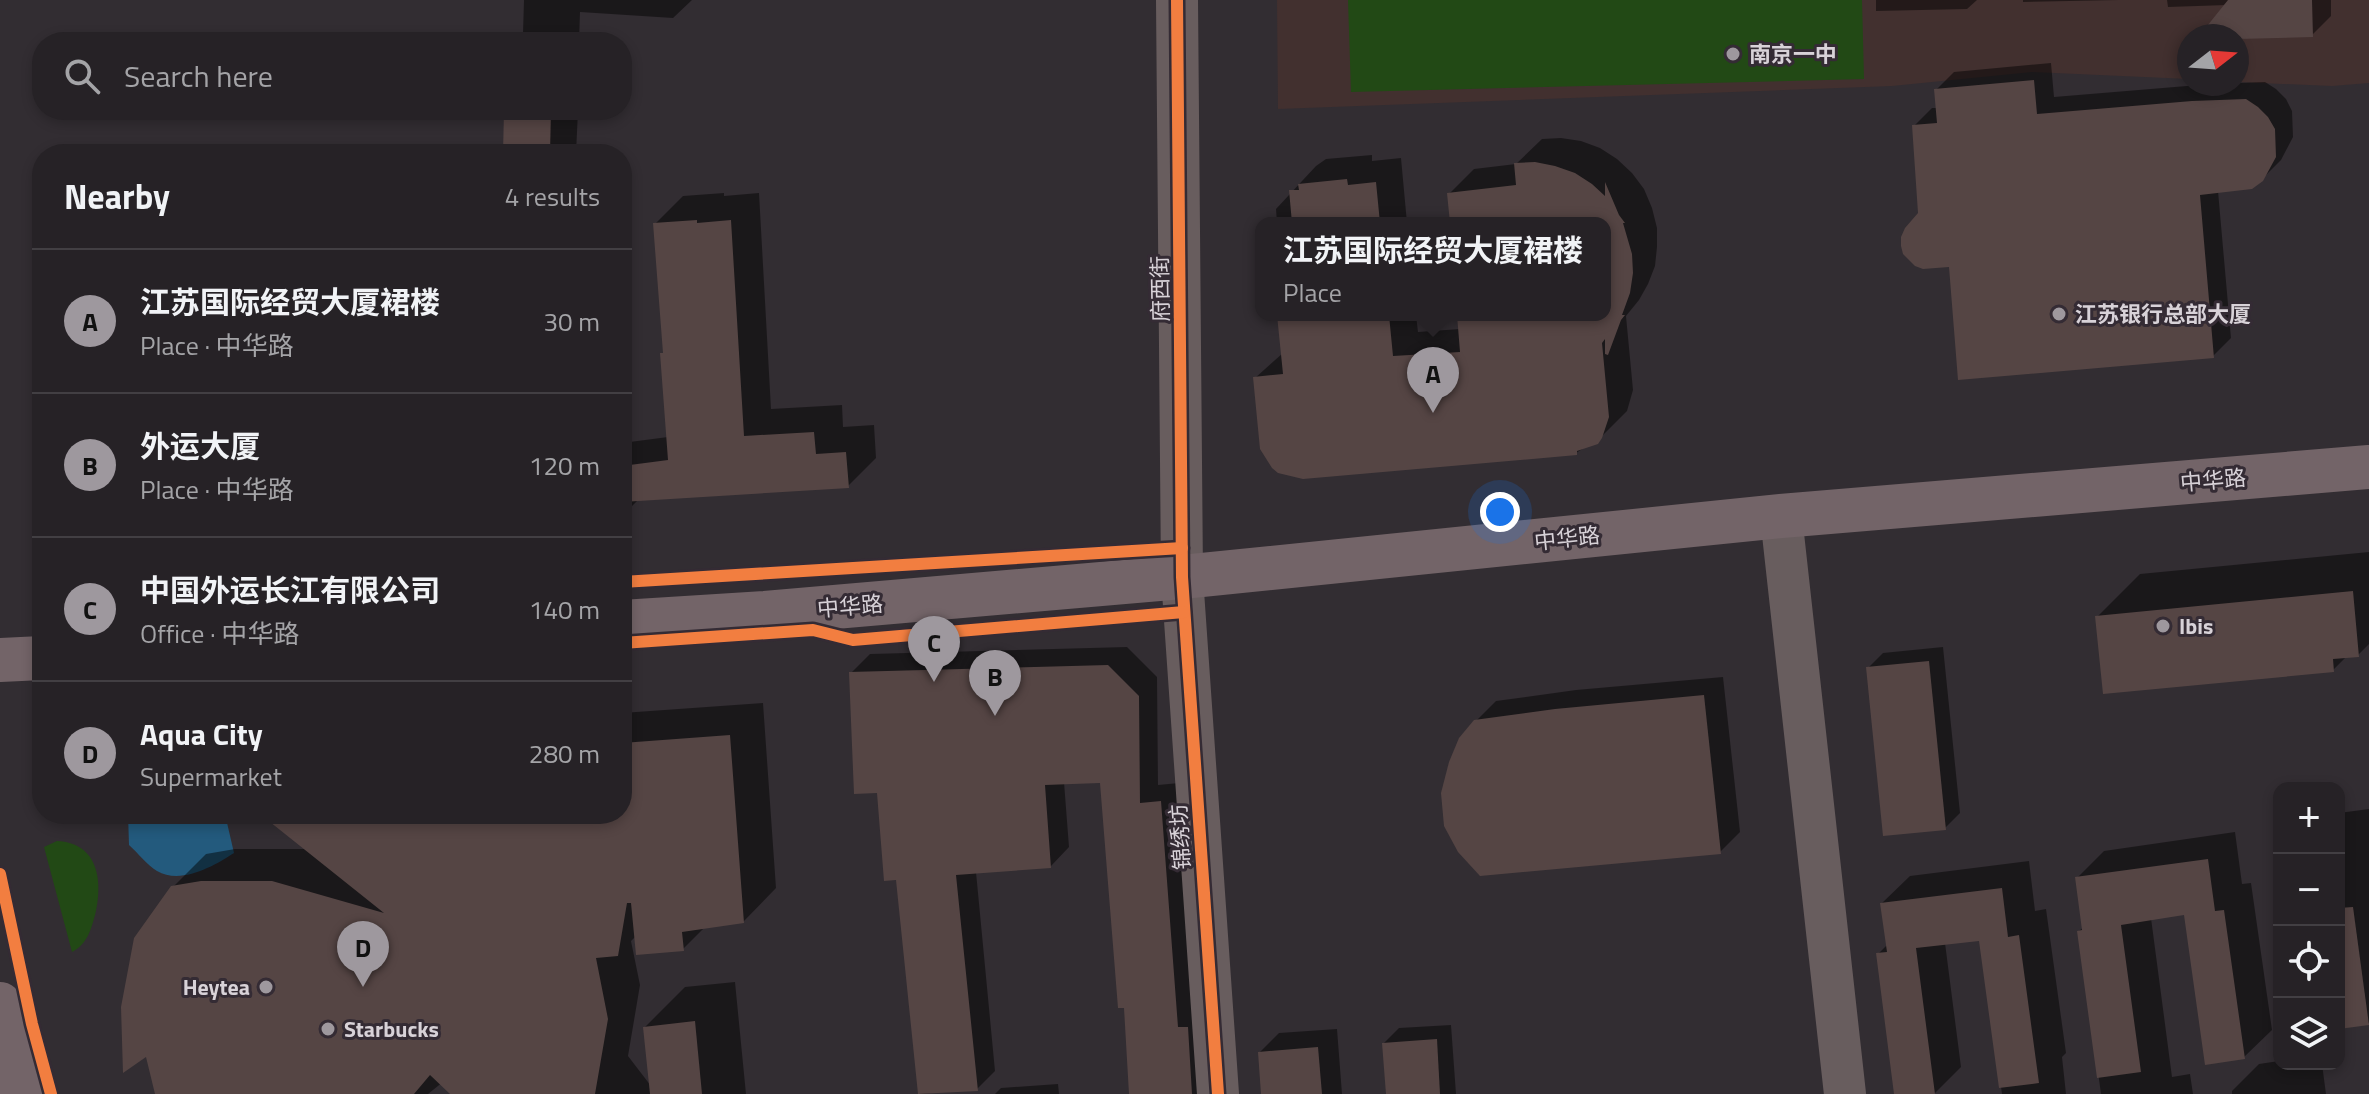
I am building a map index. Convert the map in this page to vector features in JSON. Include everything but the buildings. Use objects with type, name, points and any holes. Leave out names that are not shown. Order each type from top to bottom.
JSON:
[{"type":"main road","name":"中华路","points":[[632,621],[780,612],[1182,577],[1781,516],[2369,467]]},
{"type":"main road","points":[[0,660],[32,658]]},
{"type":"main road","points":[[0,1004],[21,1094]]},
{"type":"street","name":"府西街","points":[[1177,0],[1182,577]]},
{"type":"street","points":[[1781,516],[1845,1094]]},
{"type":"street","name":"锦绣坊","points":[[1182,577],[1218,1094]]},
{"type":"shaded area","name":"南京一中","points":[[1277,0],[2369,0],[2369,83],[2332,86],[2249,83],[2249,24],[2177,24],[2177,78],[2032,72],[1892,86],[1278,109]]},
{"type":"green space","points":[[1348,0],[1862,0],[1864,79],[1351,92]]},
{"type":"green space","points":[[57,841],[82,849],[95,866],[98,878],[92,926],[85,941],[72,952],[44,847]]},
{"type":"water","points":[[128,824],[227,824],[234,853],[197,872],[176,876],[157,871],[129,845]]},
{"type":"cycle path","points":[[1177,0],[1182,577],[1218,1094]]},
{"type":"cycle path","points":[[632,581],[1182,548]]},
{"type":"cycle path","points":[[632,642],[813,630],[853,640],[1184,612]]},
{"type":"cycle path","points":[[0,874],[32,1024],[51,1094]]},
{"type":"place","name":"南京一中","points":[[1733,54]]},
{"type":"place","name":"江苏银行总部大厦","points":[[2059,314]]},
{"type":"place","name":"江苏国际经贸大厦裙楼","points":[[1433,413]]},
{"type":"place","name":"Ibis","points":[[2163,626]]},
{"type":"place","name":"中国外运长江有限公司","points":[[934,682]]},
{"type":"place","name":"外运大厦","points":[[995,716]]},
{"type":"place","name":"Heytea","points":[[266,987]]},
{"type":"place","name":"Aqua City","points":[[363,987]]},
{"type":"place","name":"Starbucks","points":[[328,1029]]}]
